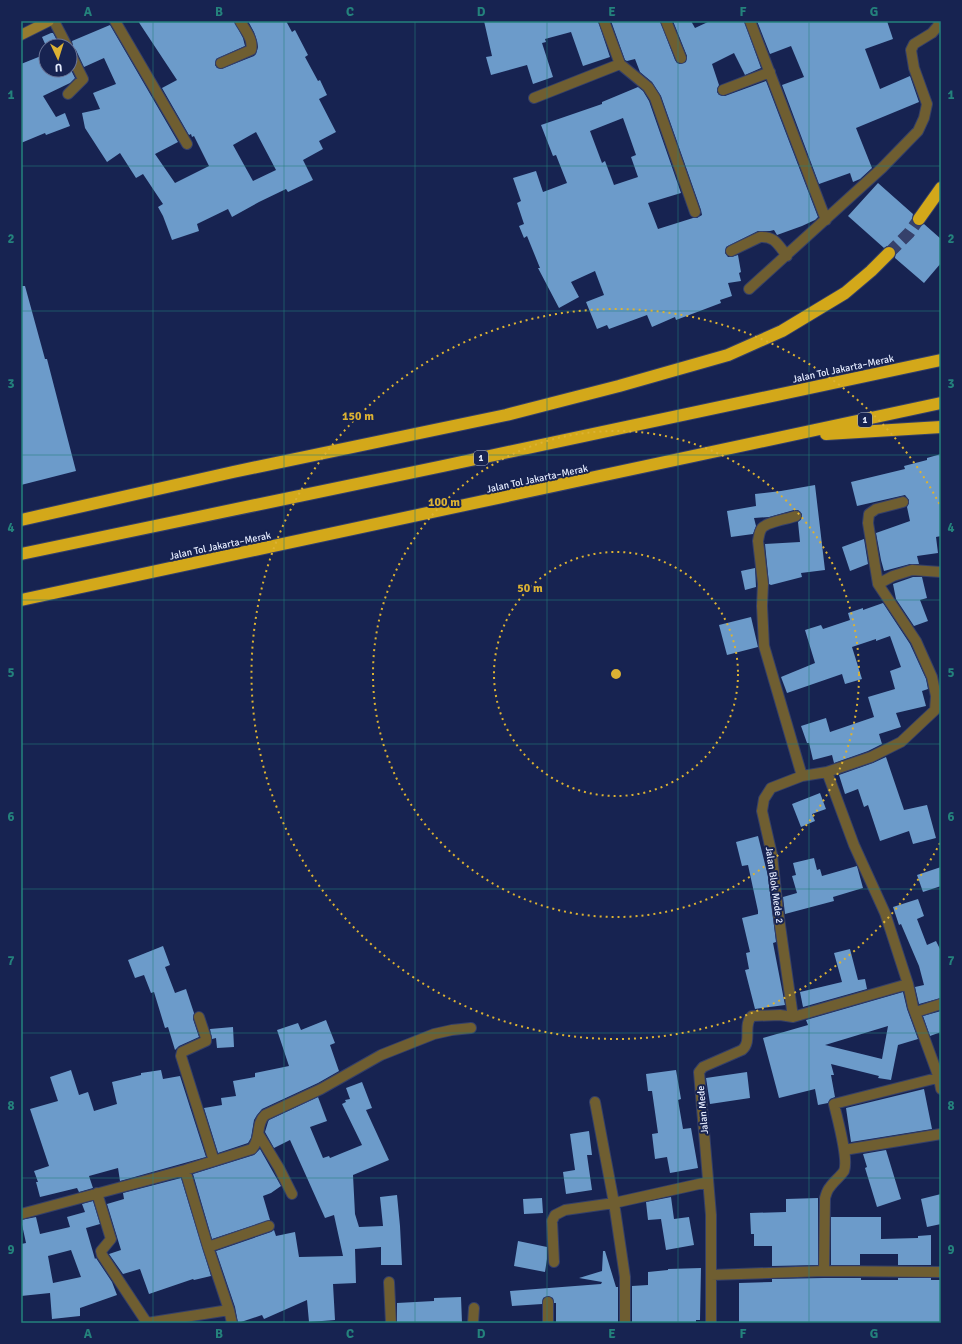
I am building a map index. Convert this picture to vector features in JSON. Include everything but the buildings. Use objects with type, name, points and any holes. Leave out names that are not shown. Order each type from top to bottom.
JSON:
[{"type":"highway","points":[[919,219],[941,188]]},
{"type":"highway","points":[[21,520],[233,472],[506,415],[620,386],[728,355],[782,331],[845,293],[871,271],[889,253]]},
{"type":"highway","name":"Jalan Tol Jakarta–Merak","points":[[21,554],[941,360]]},
{"type":"highway","name":"Jalan Tol Jakarta–Merak","points":[[21,600],[941,403]]},
{"type":"highway","points":[[789,436],[941,427]]},
{"type":"main road","points":[[21,35],[49,21]]},
{"type":"street","points":[[54,21],[63,38]]},
{"type":"street","points":[[115,21],[187,144]]},
{"type":"street","points":[[221,63],[251,50],[251,41],[240,21]]},
{"type":"street","points":[[604,21],[620,64],[648,87],[655,98],[695,212]]},
{"type":"street","points":[[666,21],[681,58]]},
{"type":"street","points":[[750,21],[826,220]]},
{"type":"street","points":[[749,289],[882,168],[918,131],[924,118],[926,104],[914,68],[911,50],[914,44],[932,33],[940,21]]},
{"type":"street","points":[[534,98],[620,64]]},
{"type":"street","points":[[68,94],[83,80],[78,70]]},
{"type":"street","points":[[723,90],[770,72]]},
{"type":"street","points":[[731,251],[760,237],[765,237],[774,239],[787,256]]},
{"type":"street","points":[[903,502],[876,509],[869,514],[868,523],[878,584],[893,576],[912,570],[941,572]]},
{"type":"street","points":[[796,516],[766,525],[762,528],[758,541],[763,584],[762,606],[764,646],[802,776]]},
{"type":"street","name":"Jalan Blok Mede 2","points":[[793,1018],[778,911],[772,855],[762,811],[764,799],[772,788],[802,776],[827,772],[871,757],[901,742],[935,710],[936,696],[932,677],[916,641],[878,584]]},
{"type":"street","points":[[827,772],[854,845],[885,914],[908,984],[913,1007],[940,1078],[941,1089]]},
{"type":"street","name":"Jalan Mede","points":[[711,1323],[711,1215],[699,1072],[703,1067],[745,1048],[747,1045],[747,1023],[748,1019],[752,1016],[780,1015],[793,1018],[908,984]]},
{"type":"street","points":[[916,1012],[941,1004]]},
{"type":"street","points":[[199,1017],[206,1041],[182,1052],[181,1056],[214,1161]]},
{"type":"street","points":[[21,1214],[185,1170],[252,1149],[256,1144],[259,1135],[260,1123],[265,1115],[321,1089],[381,1055],[434,1034],[472,1028]]},
{"type":"street","points":[[824,1271],[825,1198],[829,1188],[845,1169],[844,1150],[834,1104],[940,1078]]},
{"type":"street","points":[[595,1102],[614,1203],[625,1277],[625,1323]]},
{"type":"street","points":[[844,1150],[941,1134]]},
{"type":"street","points":[[259,1135],[279,1168],[292,1194]]},
{"type":"street","points":[[185,1170],[232,1323]]},
{"type":"street","points":[[554,1262],[552,1221],[555,1215],[565,1210],[614,1203],[708,1182]]},
{"type":"street","points":[[97,1193],[111,1239],[101,1251],[102,1255],[147,1323],[229,1310]]},
{"type":"street","points":[[208,1247],[269,1226]]},
{"type":"street","points":[[711,1275],[824,1271],[941,1272]]},
{"type":"street","points":[[389,1282],[391,1323]]},
{"type":"street","points":[[548,1302],[548,1323]]},
{"type":"street","points":[[473,1323],[474,1308]]},
{"type":"tunnel","points":[[889,253],[909,233],[919,219]]}]
